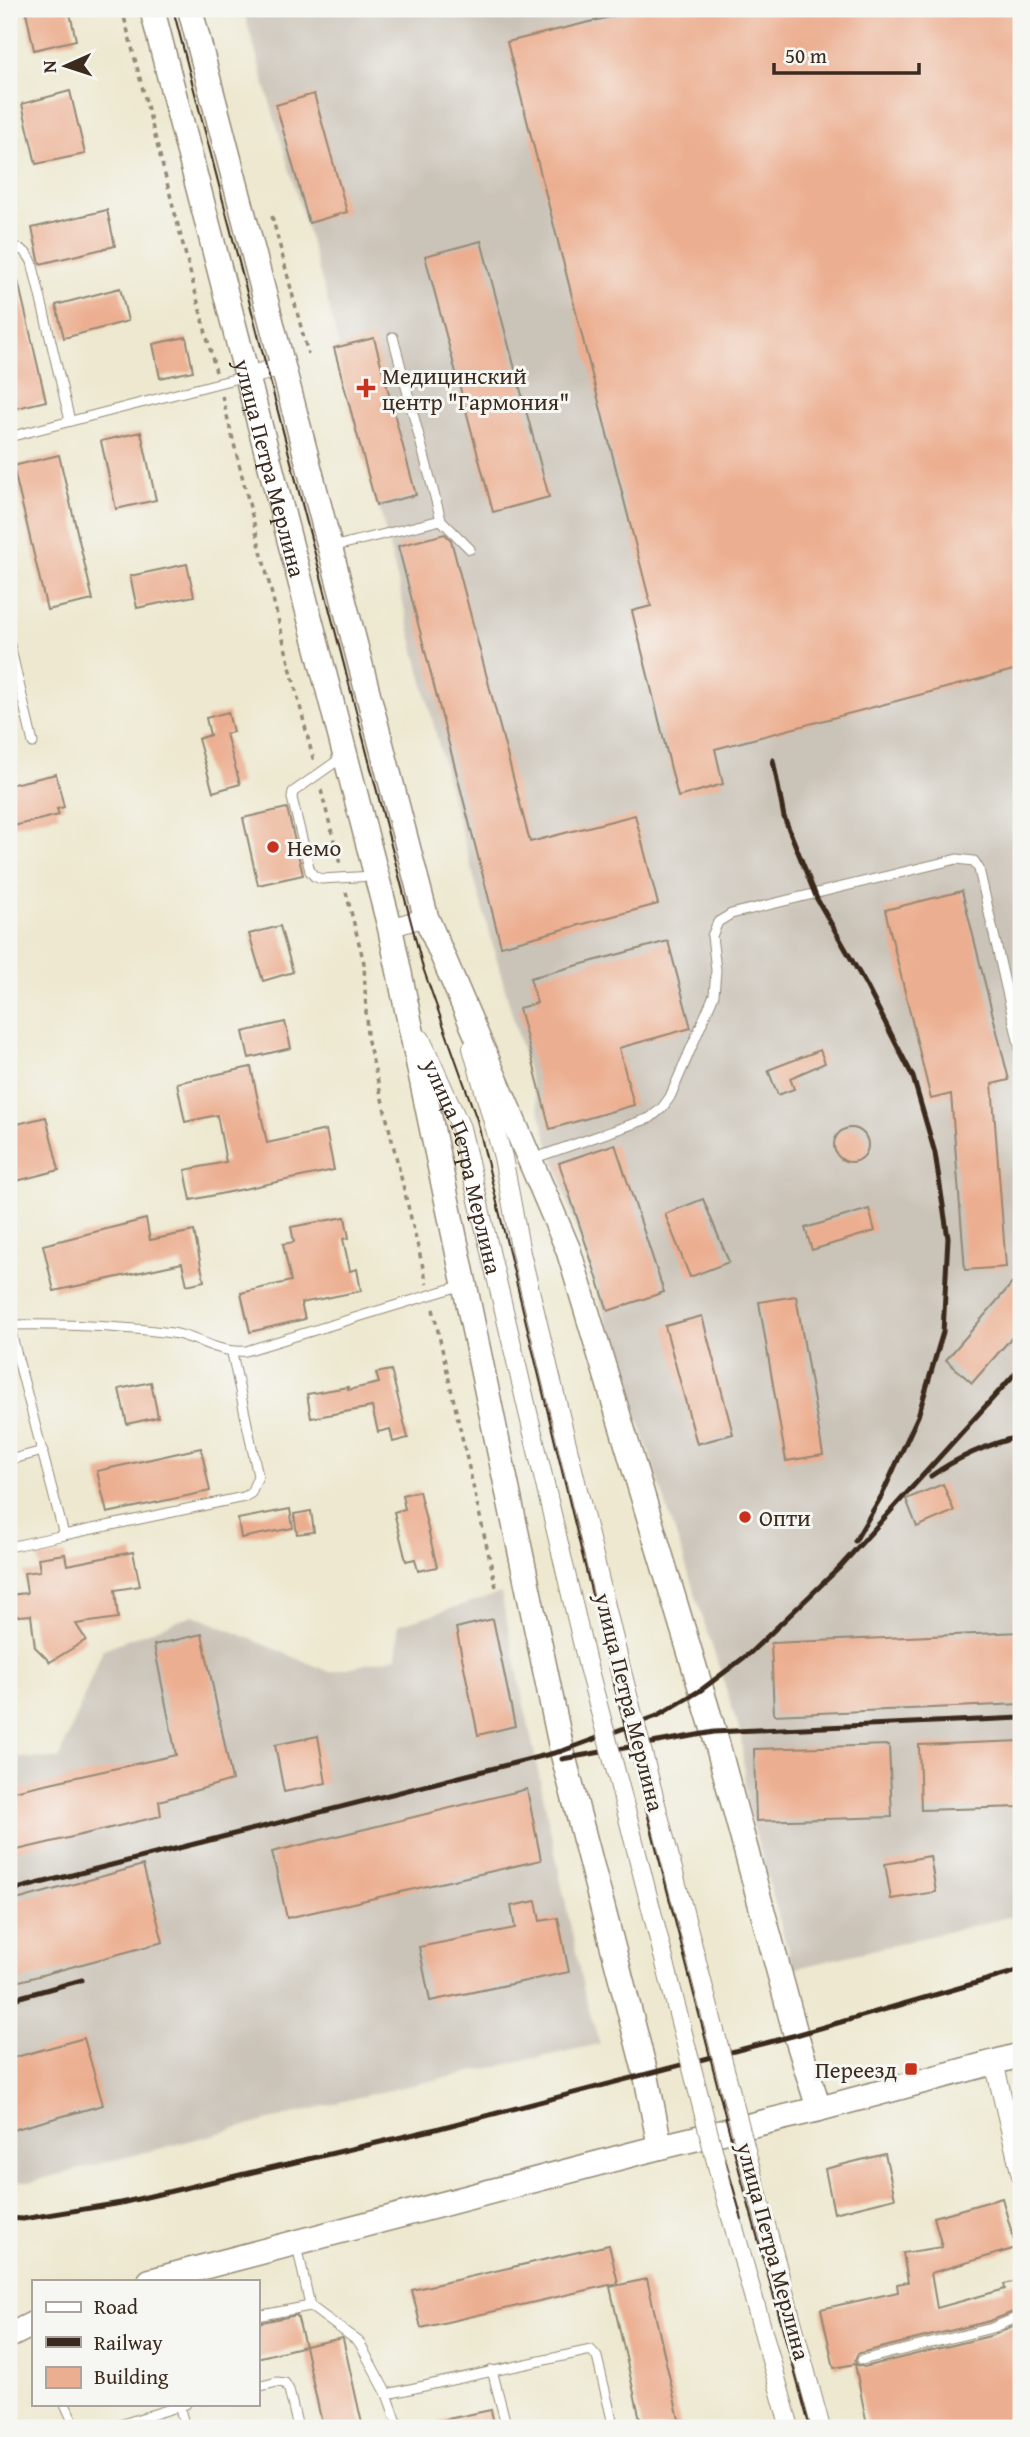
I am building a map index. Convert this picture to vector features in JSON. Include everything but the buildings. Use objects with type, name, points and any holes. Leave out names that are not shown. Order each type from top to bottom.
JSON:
[{"type":"main road","name":"улица Петра Мерлина","points":[[152,9],[390,928],[562,1751],[646,2075],[660,2147]]},
{"type":"main road","name":"улица Петра Мерлина","points":[[190,9],[426,917],[568,1249],[714,1732],[796,2035],[819,2109]]},
{"type":"main road","points":[[154,2280],[1021,2055]]},
{"type":"street","points":[[248,376],[283,366]]},
{"type":"street","points":[[390,928],[426,917]]},
{"type":"street","name":"улица Петра Мерлина","points":[[450,974],[503,1157],[521,1253],[619,1660],[821,2428]]},
{"type":"street","name":"улица Петра Мерлина","points":[[407,1007],[461,1128],[588,1667],[722,2185],[790,2428]]},
{"type":"street","points":[[994,2063],[1021,2176]]},
{"type":"lane","points":[[9,247],[22,250],[32,262],[70,422]]},
{"type":"lane","points":[[393,337],[441,520],[470,549]]},
{"type":"lane","points":[[9,437],[248,376]]},
{"type":"lane","points":[[330,548],[441,520]]},
{"type":"lane","points":[[9,641],[33,743]]},
{"type":"lane","points":[[346,755],[297,788],[292,798],[310,871],[321,878],[377,876]]},
{"type":"lane","points":[[530,1160],[650,1118],[662,1108],[670,1097],[714,995],[716,970],[712,936],[718,922],[731,914],[957,859],[974,861],[979,869],[1021,1053]]},
{"type":"lane","points":[[64,1535],[9,1325],[73,1324],[169,1333],[232,1353],[464,1285]]},
{"type":"lane","points":[[9,1547],[244,1497],[251,1493],[258,1476],[232,1353]]},
{"type":"lane","points":[[9,1460],[43,1451]]},
{"type":"lane","points":[[297,2243],[310,2306],[359,2342],[387,2394],[400,2428]]},
{"type":"lane","points":[[259,2316],[310,2306]]},
{"type":"lane","points":[[862,2360],[992,2328],[1021,2316]]},
{"type":"lane","points":[[387,2394],[591,2350],[597,2357],[614,2428]]},
{"type":"lane","points":[[492,2370],[507,2428]]},
{"type":"lane","points":[[259,2387],[285,2383],[298,2428]]},
{"type":"lane","points":[[66,2406],[75,2426],[82,2428]]},
{"type":"lane","points":[[110,2428],[180,2406]]},
{"type":"lane","points":[[183,2406],[185,2428]]},
{"type":"path","points":[[122,9],[364,963],[367,1037],[430,1295],[496,1587]]},
{"type":"path","points":[[272,216],[308,354]]},
{"type":"shaded area","points":[[243,9],[1021,9],[1021,1914],[793,1969],[746,1800],[741,1735],[545,1132],[453,802],[326,295]]},
{"type":"shaded area","points":[[501,1593],[586,2001],[600,2044],[367,2095],[30,2182],[9,2182],[9,1757],[59,1759],[103,1649],[193,1615],[330,1672],[397,1657],[398,1625]]},
{"type":"tram line","points":[[173,9],[423,968],[477,1120],[608,1661],[742,2181],[810,2428]]},
{"type":"tram line","points":[[725,2158],[742,2219]]},
{"type":"railway","points":[[773,760],[784,817],[817,899],[866,985],[913,1077],[935,1153],[948,1238],[943,1332],[918,1416],[882,1495],[855,1541]]},
{"type":"railway","points":[[9,1891],[562,1751],[657,1716],[701,1690],[750,1653],[839,1568],[1021,1367]]},
{"type":"railway","points":[[931,1476],[974,1452],[1021,1436]]},
{"type":"railway","points":[[562,1759],[714,1732],[1021,1718]]},
{"type":"railway","points":[[9,2218],[23,2219],[121,2203],[436,2129],[796,2035],[1021,1970]]},
{"type":"railway","points":[[9,2000],[82,1980]]},
{"type":"place","name":"Медицинский центр \"Гармония\"","points":[[366,388]]},
{"type":"place","name":"Немо","points":[[273,847]]},
{"type":"place","name":"Опти","points":[[745,1517]]},
{"type":"place","name":"Переезд","points":[[911,2069]]}]
